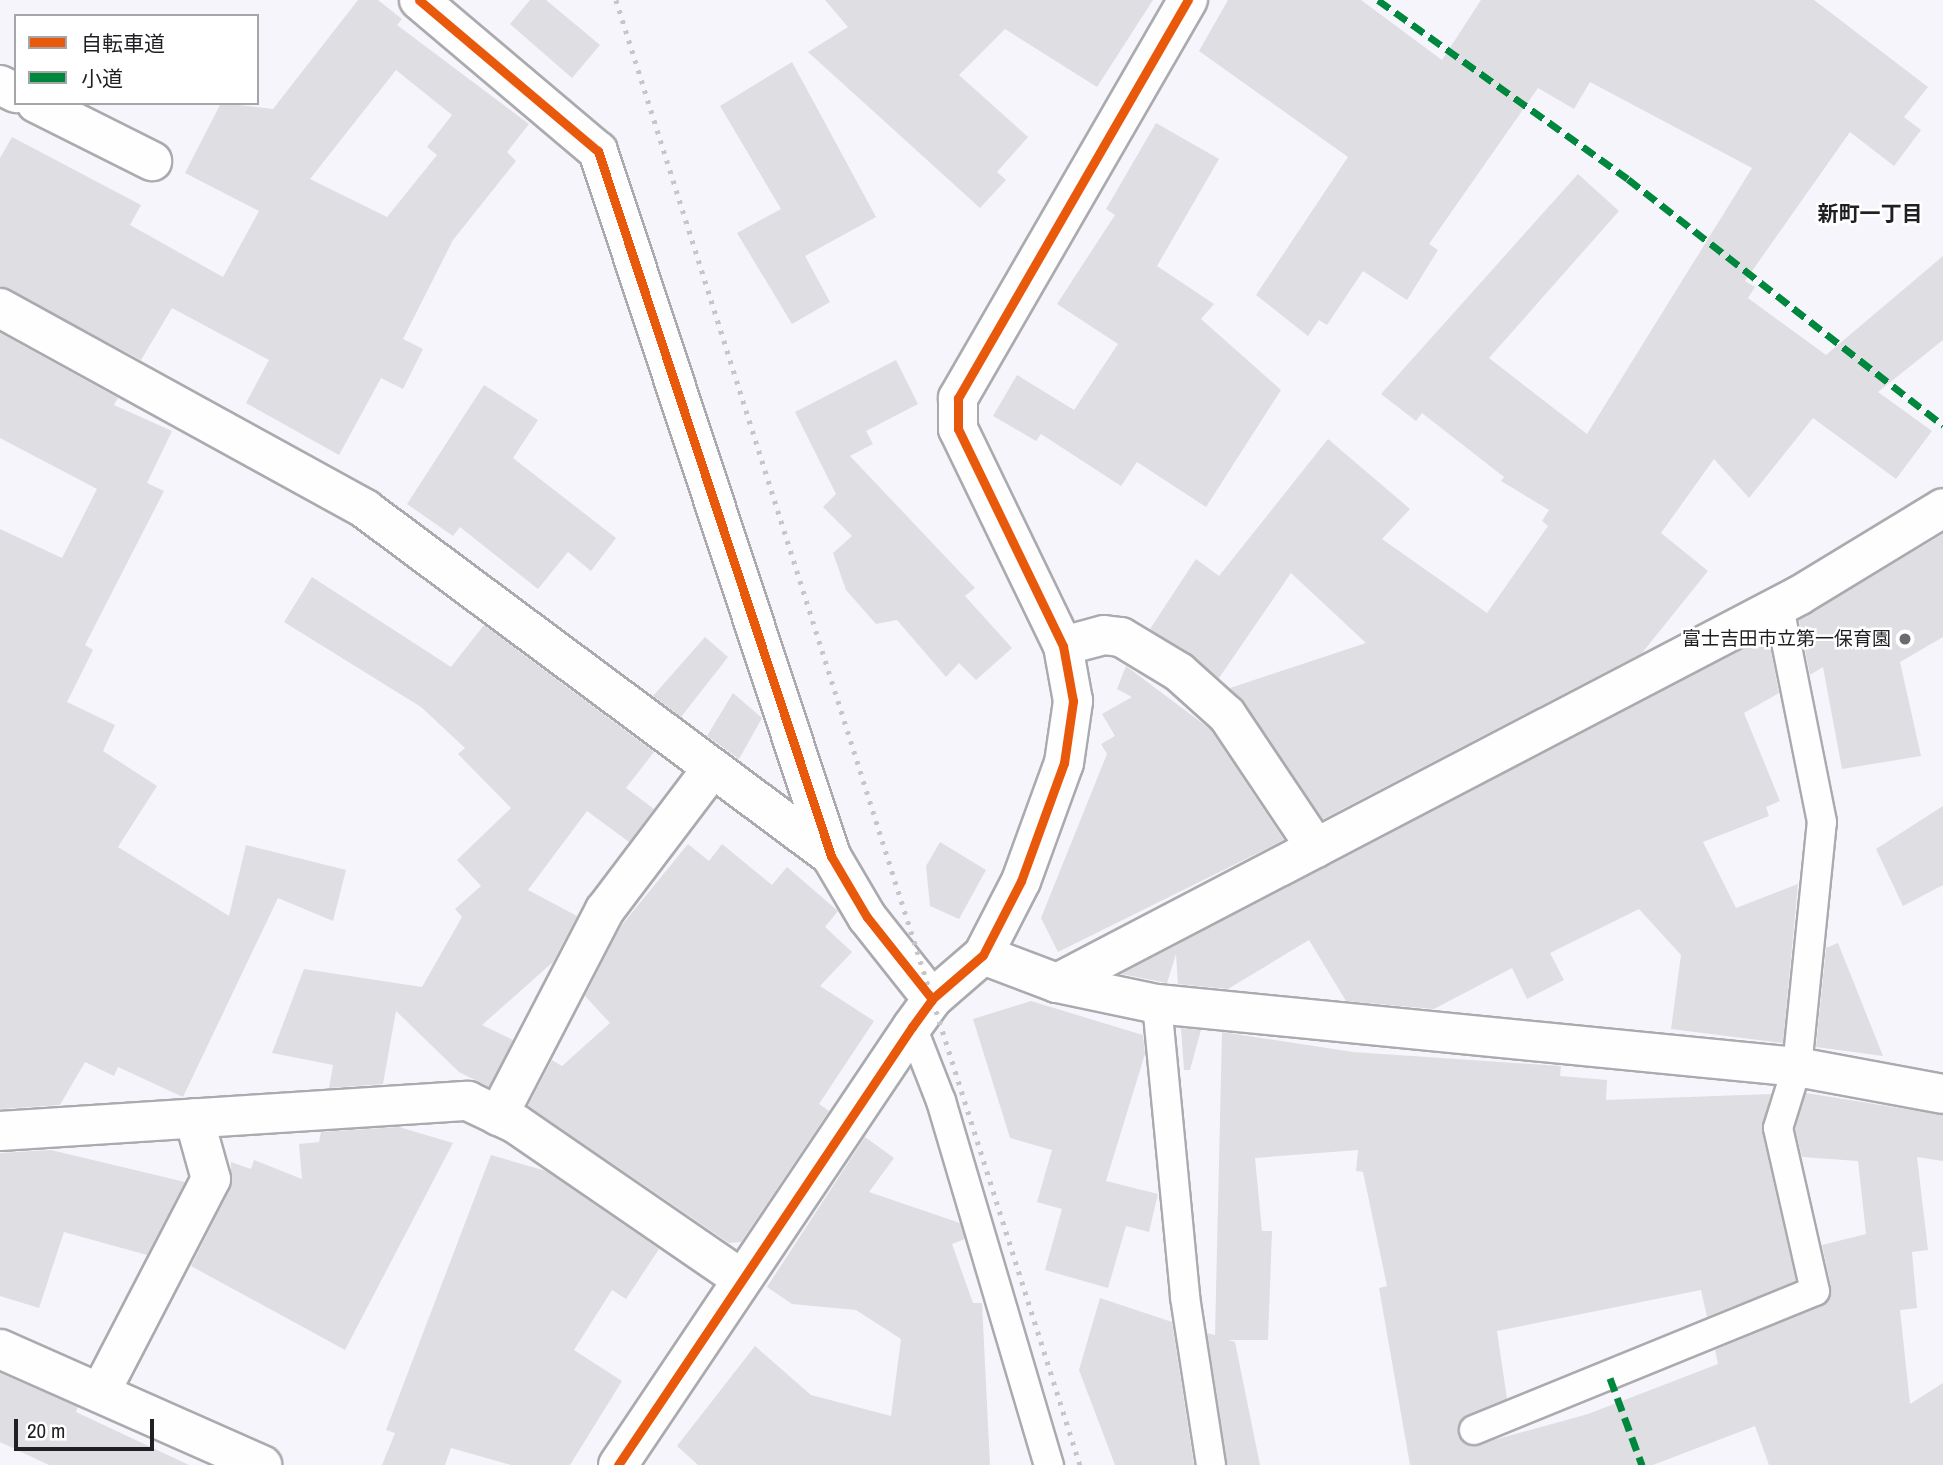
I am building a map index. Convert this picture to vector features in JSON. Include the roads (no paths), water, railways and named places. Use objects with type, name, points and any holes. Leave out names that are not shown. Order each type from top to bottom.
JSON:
[{"type":"street","points":[[419,0],[598,151],[831,856],[922,1013]]},
{"type":"street","points":[[618,1465],[739,1277],[922,1013],[983,955],[1021,881],[1064,762],[1073,701],[1063,646],[957,429],[958,398],[1188,0]]},
{"type":"street","points":[[40,105],[152,161]]},
{"type":"street","points":[[0,308],[365,509],[711,770],[831,856]]},
{"type":"street","points":[[1057,983],[1779,606],[1943,508]]},
{"type":"street","points":[[1063,646],[1104,635],[1121,637],[1179,672],[1227,715],[1316,848]]},
{"type":"street","points":[[498,1116],[605,910],[711,770]]},
{"type":"street","points":[[983,955],[1057,983],[1157,1004],[1797,1067],[1943,1094]]},
{"type":"street","points":[[0,1131],[468,1101],[498,1116],[739,1277]]},
{"type":"street","points":[[100,1393],[211,1179],[194,1118]]},
{"type":"street","points":[[0,1349],[262,1465]]},
{"type":"lane","points":[[1474,1430],[1815,1291],[1779,1128],[1797,1067],[1822,822],[1779,606]]},
{"type":"lane","points":[[1157,1004],[1185,1297],[1211,1465]]},
{"type":"lane","points":[[922,1013],[941,1101],[1049,1465]]},
{"type":"railway","points":[[616,0],[1080,1465]]},
{"type":"place","name":"富士吉田市立第一保育園","points":[[1905,639]]},
{"type":"district","name":"新町一丁目","points":[[1870,214]]}]
